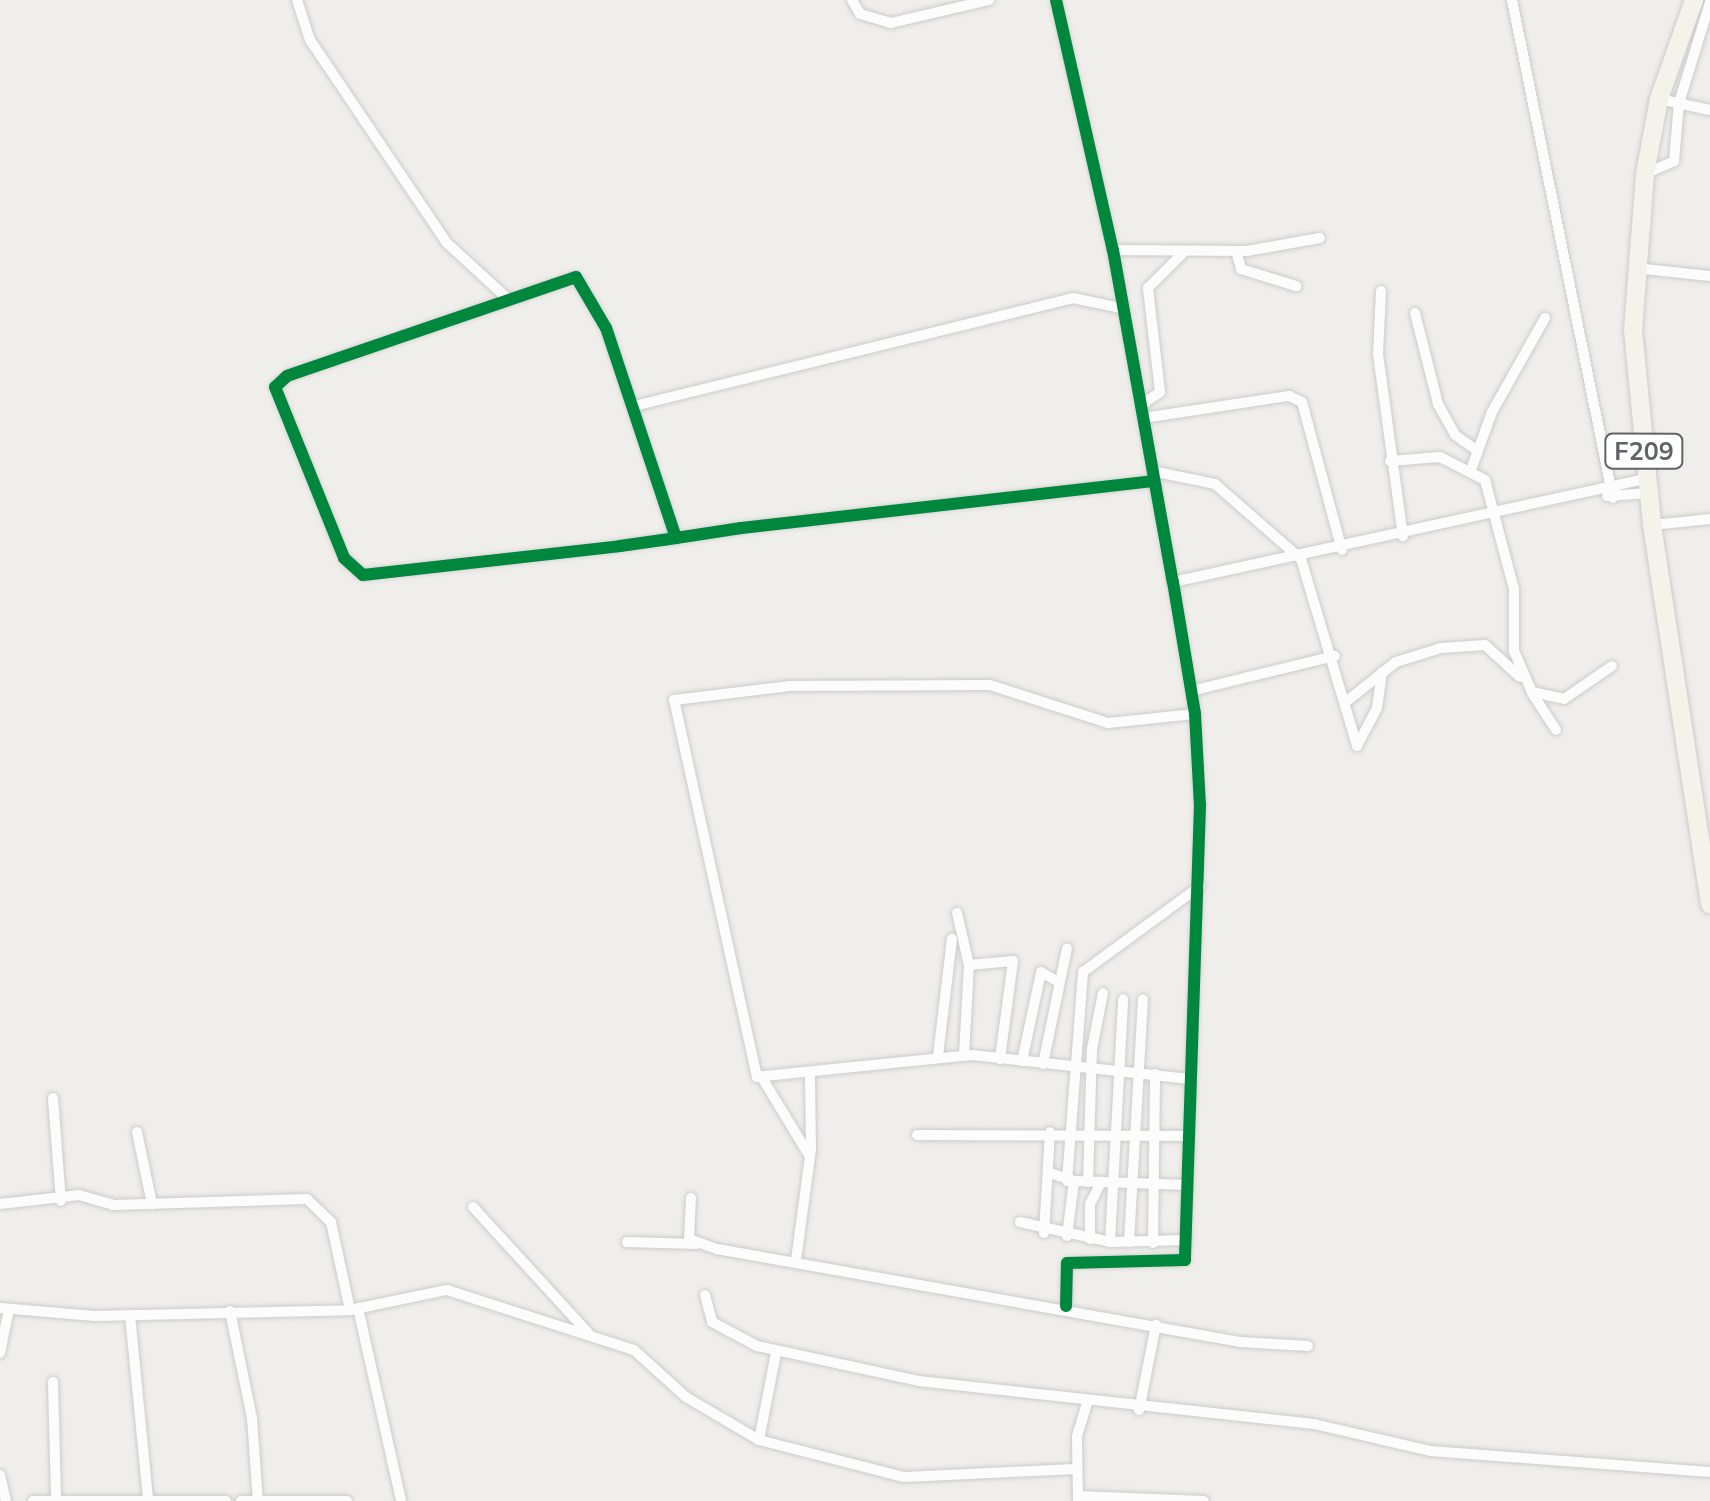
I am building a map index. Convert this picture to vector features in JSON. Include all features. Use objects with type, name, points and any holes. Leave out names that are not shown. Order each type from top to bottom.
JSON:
[{"type":"main road","name":"F209","points":[[1694,0],[1659,99],[1634,268],[1652,525],[1703,798],[1710,905]]},
{"type":"street","points":[[297,0],[326,64],[446,242],[508,299]]},
{"type":"street","points":[[852,0],[860,14],[891,23],[989,0]]},
{"type":"street","points":[[1056,0],[1114,250],[1120,308],[1195,714],[1200,886],[1189,1079],[1186,1240],[1181,1264],[1067,1263],[1066,1306]]},
{"type":"street","points":[[1512,0],[1612,485],[1607,496]]},
{"type":"street","points":[[1645,174],[1674,161],[1679,104],[1709,1]]},
{"type":"street","points":[[1659,99],[1710,110]]},
{"type":"street","points":[[1114,250],[1236,251],[1320,238]]},
{"type":"street","points":[[1236,251],[1241,269],[1296,286]]},
{"type":"street","points":[[1140,405],[1160,392],[1148,288],[1183,253]]},
{"type":"street","points":[[1634,268],[1710,276]]},
{"type":"street","points":[[676,538],[634,406],[588,286],[568,276],[287,376],[275,387],[348,566],[363,576],[676,538],[1153,476],[1214,484],[1301,559],[1336,656],[1358,746],[1377,708],[1382,671]]},
{"type":"street","points":[[1381,291],[1378,354],[1390,461],[1404,536]]},
{"type":"street","points":[[634,406],[1073,298],[1120,308]]},
{"type":"street","points":[[1415,314],[1447,422],[1478,451]]},
{"type":"street","points":[[1472,468],[1545,318]]},
{"type":"street","points":[[1143,418],[1289,396],[1302,402],[1342,550]]},
{"type":"street","points":[[1390,461],[1440,457],[1472,468],[1490,490],[1514,589],[1522,679]]},
{"type":"street","points":[[1612,485],[1648,486]]},
{"type":"street","points":[[1173,582],[1648,486]]},
{"type":"street","points":[[1652,525],[1710,519]]},
{"type":"street","points":[[1347,701],[1382,671],[1418,651],[1468,644],[1496,651],[1532,692],[1556,730]]},
{"type":"street","points":[[1191,691],[1336,656]]},
{"type":"street","points":[[1532,692],[1564,699],[1612,666]]},
{"type":"street","points":[[809,1154],[750,1059],[738,968],[674,700],[790,686],[990,685],[1108,723],[1195,714]]},
{"type":"street","points":[[1068,1236],[1073,1068],[1087,962],[1200,886]]},
{"type":"street","points":[[957,913],[969,964],[964,1055]]},
{"type":"street","points":[[938,1056],[952,939]]},
{"type":"street","points":[[1043,1064],[1068,948]]},
{"type":"street","points":[[969,964],[1013,961],[1000,1058]]},
{"type":"street","points":[[1022,1061],[1041,972],[1058,982]]},
{"type":"street","points":[[1088,1182],[1094,1134],[1091,1068],[1104,993]]},
{"type":"street","points":[[1110,1242],[1106,1182],[1116,1134],[1115,1071],[1122,999]]},
{"type":"street","points":[[1129,1242],[1134,1183],[1134,1072],[1143,999]]},
{"type":"street","points":[[764,1080],[964,1055],[1189,1079]]},
{"type":"street","points":[[796,1260],[809,1154],[810,1074]]},
{"type":"street","points":[[1153,1243],[1155,1074]]},
{"type":"street","points":[[53,1098],[61,1201]]},
{"type":"street","points":[[137,1132],[152,1204]]},
{"type":"street","points":[[1044,1233],[1050,1188],[1050,1132]]},
{"type":"street","points":[[917,1134],[1188,1136]]},
{"type":"street","points":[[1050,1172],[1071,1181],[1188,1185]]},
{"type":"street","points":[[1050,1188],[1071,1181]]},
{"type":"street","points":[[1090,1239],[1090,1204],[1106,1182]]},
{"type":"street","points":[[0,1204],[61,1201],[79,1196],[152,1204],[316,1203],[339,1246],[401,1501]]},
{"type":"street","points":[[690,1198],[689,1238],[697,1244]]},
{"type":"street","points":[[473,1207],[593,1336]]},
{"type":"street","points":[[1020,1222],[1044,1233],[1110,1242],[1186,1240]]},
{"type":"street","points":[[627,1242],[697,1244],[1066,1306],[1156,1325],[1308,1346]]},
{"type":"street","points":[[0,1353],[4,1309],[130,1315],[354,1309],[447,1290],[641,1354],[686,1397],[758,1440],[904,1477],[1074,1469]]},
{"type":"street","points":[[705,1295],[712,1322],[776,1353],[1087,1404],[1314,1424],[1430,1451],[1710,1472]]},
{"type":"street","points":[[230,1311],[252,1418],[258,1501]]},
{"type":"street","points":[[130,1315],[148,1498]]},
{"type":"street","points":[[1139,1410],[1156,1325]]},
{"type":"street","points":[[758,1440],[776,1353]]},
{"type":"street","points":[[53,1382],[56,1498]]},
{"type":"street","points":[[1087,1404],[1074,1469],[1078,1498],[1204,1501]]},
{"type":"street","points":[[0,1475],[8,1501]]},
{"type":"street","points":[[33,1501],[226,1501]]},
{"type":"street","points":[[241,1501],[347,1501]]},
{"type":"cycle path","points":[[1056,0],[1113,250],[1173,582],[1195,714],[1200,805],[1185,1260],[1067,1263],[1066,1306]]},
{"type":"cycle path","points":[[676,538],[606,328],[576,277],[287,376],[275,387],[344,558],[363,575],[620,546],[676,538],[741,528],[1153,481]]}]
